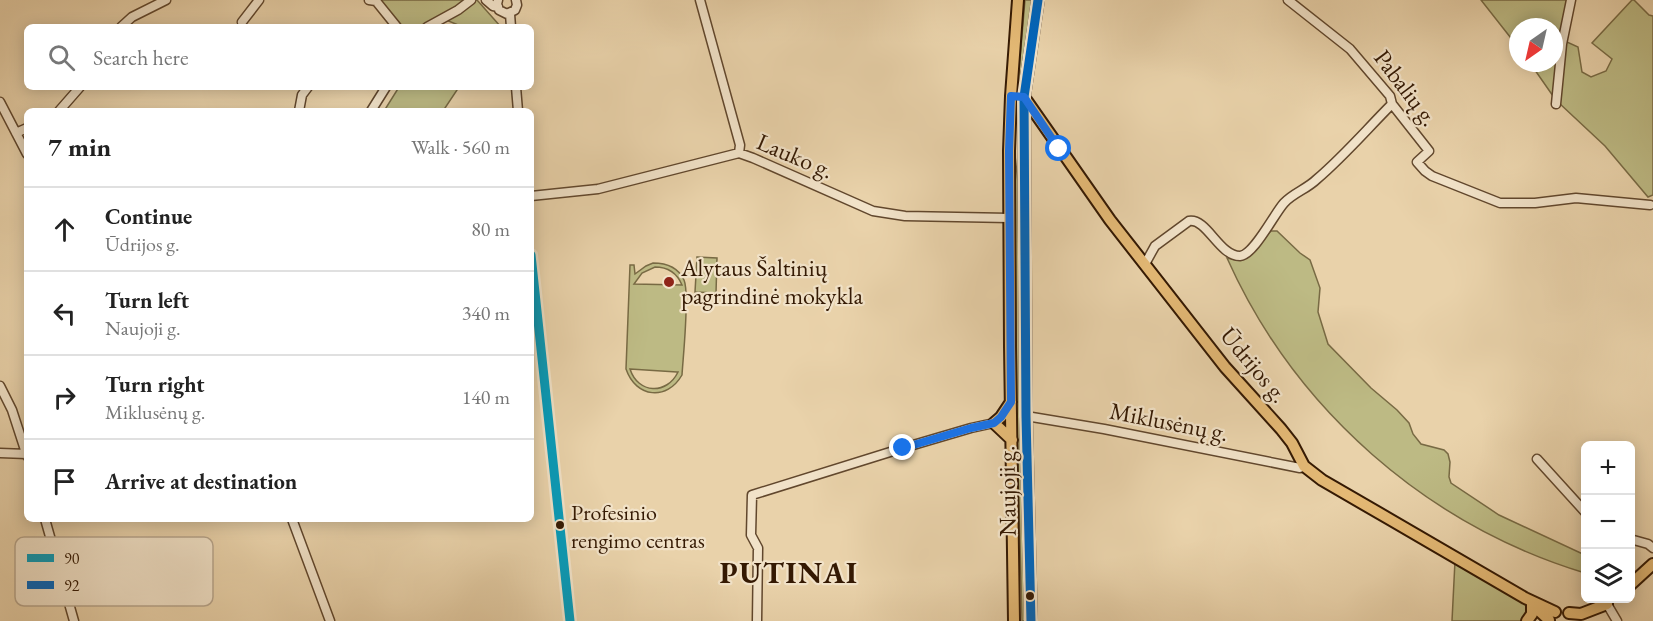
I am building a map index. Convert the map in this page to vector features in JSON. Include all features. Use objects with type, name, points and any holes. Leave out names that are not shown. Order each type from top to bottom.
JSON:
[{"type":"main road","name":"Naujoji g.","points":[[1014,621],[1009,151],[1018,0]]},
{"type":"main road","name":"Naujoji g.","points":[[1031,621],[1026,416],[1024,97],[1038,0]]},
{"type":"main road","points":[[1011,96],[1024,97]]},
{"type":"main road","name":"Ūdrijos g.","points":[[1024,97],[1102,209],[1225,367],[1281,429],[1292,443],[1304,466],[1322,480],[1529,602],[1550,619]]},
{"type":"main road","points":[[1011,402],[994,423],[1012,440]]},
{"type":"main road","points":[[1635,580],[1653,564]]},
{"type":"main road","points":[[1527,621],[1532,614],[1529,602]]},
{"type":"main road","points":[[1550,619],[1562,611],[1571,617],[1606,603]]},
{"type":"main road","points":[[1582,621],[1602,610],[1608,603]]},
{"type":"street","points":[[124,24],[132,17],[166,0]]},
{"type":"street","points":[[242,22],[259,0]]},
{"type":"street","points":[[369,0],[376,1],[395,24]]},
{"type":"street","points":[[432,24],[471,0]]},
{"type":"street","points":[[486,0],[493,6],[498,4],[504,14],[510,14],[517,8],[516,0]]},
{"type":"street","points":[[700,0],[740,145],[739,153]]},
{"type":"street","name":"Pabalių g.","points":[[1288,0],[1350,49],[1390,96],[1392,104],[1429,151],[1417,162],[1432,176],[1500,203],[1518,204],[1576,198],[1650,205]]},
{"type":"street","points":[[1556,104],[1562,44],[1571,0]]},
{"type":"street","points":[[510,14],[511,24]]},
{"type":"street","points":[[62,108],[77,90]]},
{"type":"street","points":[[300,108],[302,95],[306,90]]},
{"type":"street","points":[[373,108],[384,90]]},
{"type":"street","points":[[516,90],[518,108]]},
{"type":"street","points":[[0,102],[24,148]]},
{"type":"street","points":[[1145,264],[1159,241],[1194,220],[1199,222],[1227,250],[1239,256],[1244,255],[1261,237],[1284,203],[1317,179],[1392,104]]},
{"type":"street","points":[[16,133],[24,129]]},
{"type":"street","name":"Lauko g.","points":[[534,196],[598,189],[739,153],[873,211],[904,216],[1009,218]]},
{"type":"street","points":[[534,283],[570,621]]},
{"type":"street","points":[[0,386],[12,410],[24,446]]},
{"type":"street","name":"Miklusėnų g.","points":[[1026,416],[1300,468],[1304,466]]},
{"type":"street","points":[[757,621],[758,548],[751,535],[752,495],[903,448],[994,423]]},
{"type":"street","points":[[0,453],[24,455]]},
{"type":"street","points":[[1537,459],[1581,507]]},
{"type":"street","points":[[46,522],[50,537]]},
{"type":"street","points":[[293,522],[330,621]]},
{"type":"street","points":[[1635,540],[1653,548]]},
{"type":"street","points":[[1611,603],[1617,621]]},
{"type":"street","points":[[70,606],[74,621]]},
{"type":"shaded area","points":[[378,0],[477,0],[498,24],[456,24],[439,17],[428,24],[398,24]]},
{"type":"shaded area","points":[[1025,0],[1032,0],[1020,82],[1018,82]]},
{"type":"shaded area","points":[[1481,0],[1568,0],[1563,32],[1563,18],[1509,18],[1509,36]]},
{"type":"shaded area","points":[[1632,0],[1653,16],[1653,195],[1648,197],[1605,146],[1559,103],[1565,41],[1578,47],[1582,72],[1591,77],[1606,71],[1612,59],[1592,43]]},
{"type":"shaded area","points":[[1536,72],[1557,72],[1553,96]]},
{"type":"shaded area","points":[[397,90],[457,90],[445,108],[386,108]]},
{"type":"shaded area","points":[[1014,146],[1018,183],[1025,621],[1022,621],[1017,424]]},
{"type":"shaded area","points":[[1271,231],[1277,231],[1310,260],[1320,288],[1318,312],[1328,344],[1371,388],[1397,410],[1409,423],[1413,434],[1421,444],[1444,450],[1448,454],[1451,483],[1499,515],[1581,553],[1581,572],[1527,552],[1472,525],[1420,492],[1372,454],[1328,412],[1289,365],[1255,313],[1227,258],[1236,260],[1244,257]]},
{"type":"shaded area","points":[[697,257],[717,258],[716,293],[695,292]]},
{"type":"shaded area","points":[[653,263],[671,267],[684,280],[686,287],[682,375],[668,389],[652,393],[637,386],[626,369],[630,265],[634,265],[635,274]],"holes":[[[655,267],[672,272],[682,285],[634,284],[642,273]],[[630,369],[677,372],[678,372],[667,385],[653,388],[639,383]]]},
{"type":"shaded area","points":[[1455,561],[1528,604],[1529,609],[1523,621],[1452,621]]},
{"type":"transit line","name":"92","points":[[1031,621],[1026,416],[1024,97],[1038,0]]},
{"type":"transit line","name":"90","points":[[534,283],[570,621]]},
{"type":"place","name":"Alytaus Šaltinių pagrindinė mokykla","points":[[669,282]]},
{"type":"place","name":"Profesinio rengimo centras","points":[[560,525]]},
{"type":"district","name":"PUTINAI","points":[[789,573]]},
{"type":"route","points":[[903,448],[994,423],[1011,402],[1009,151],[1011,96],[1024,97],[1059,149]]}]
